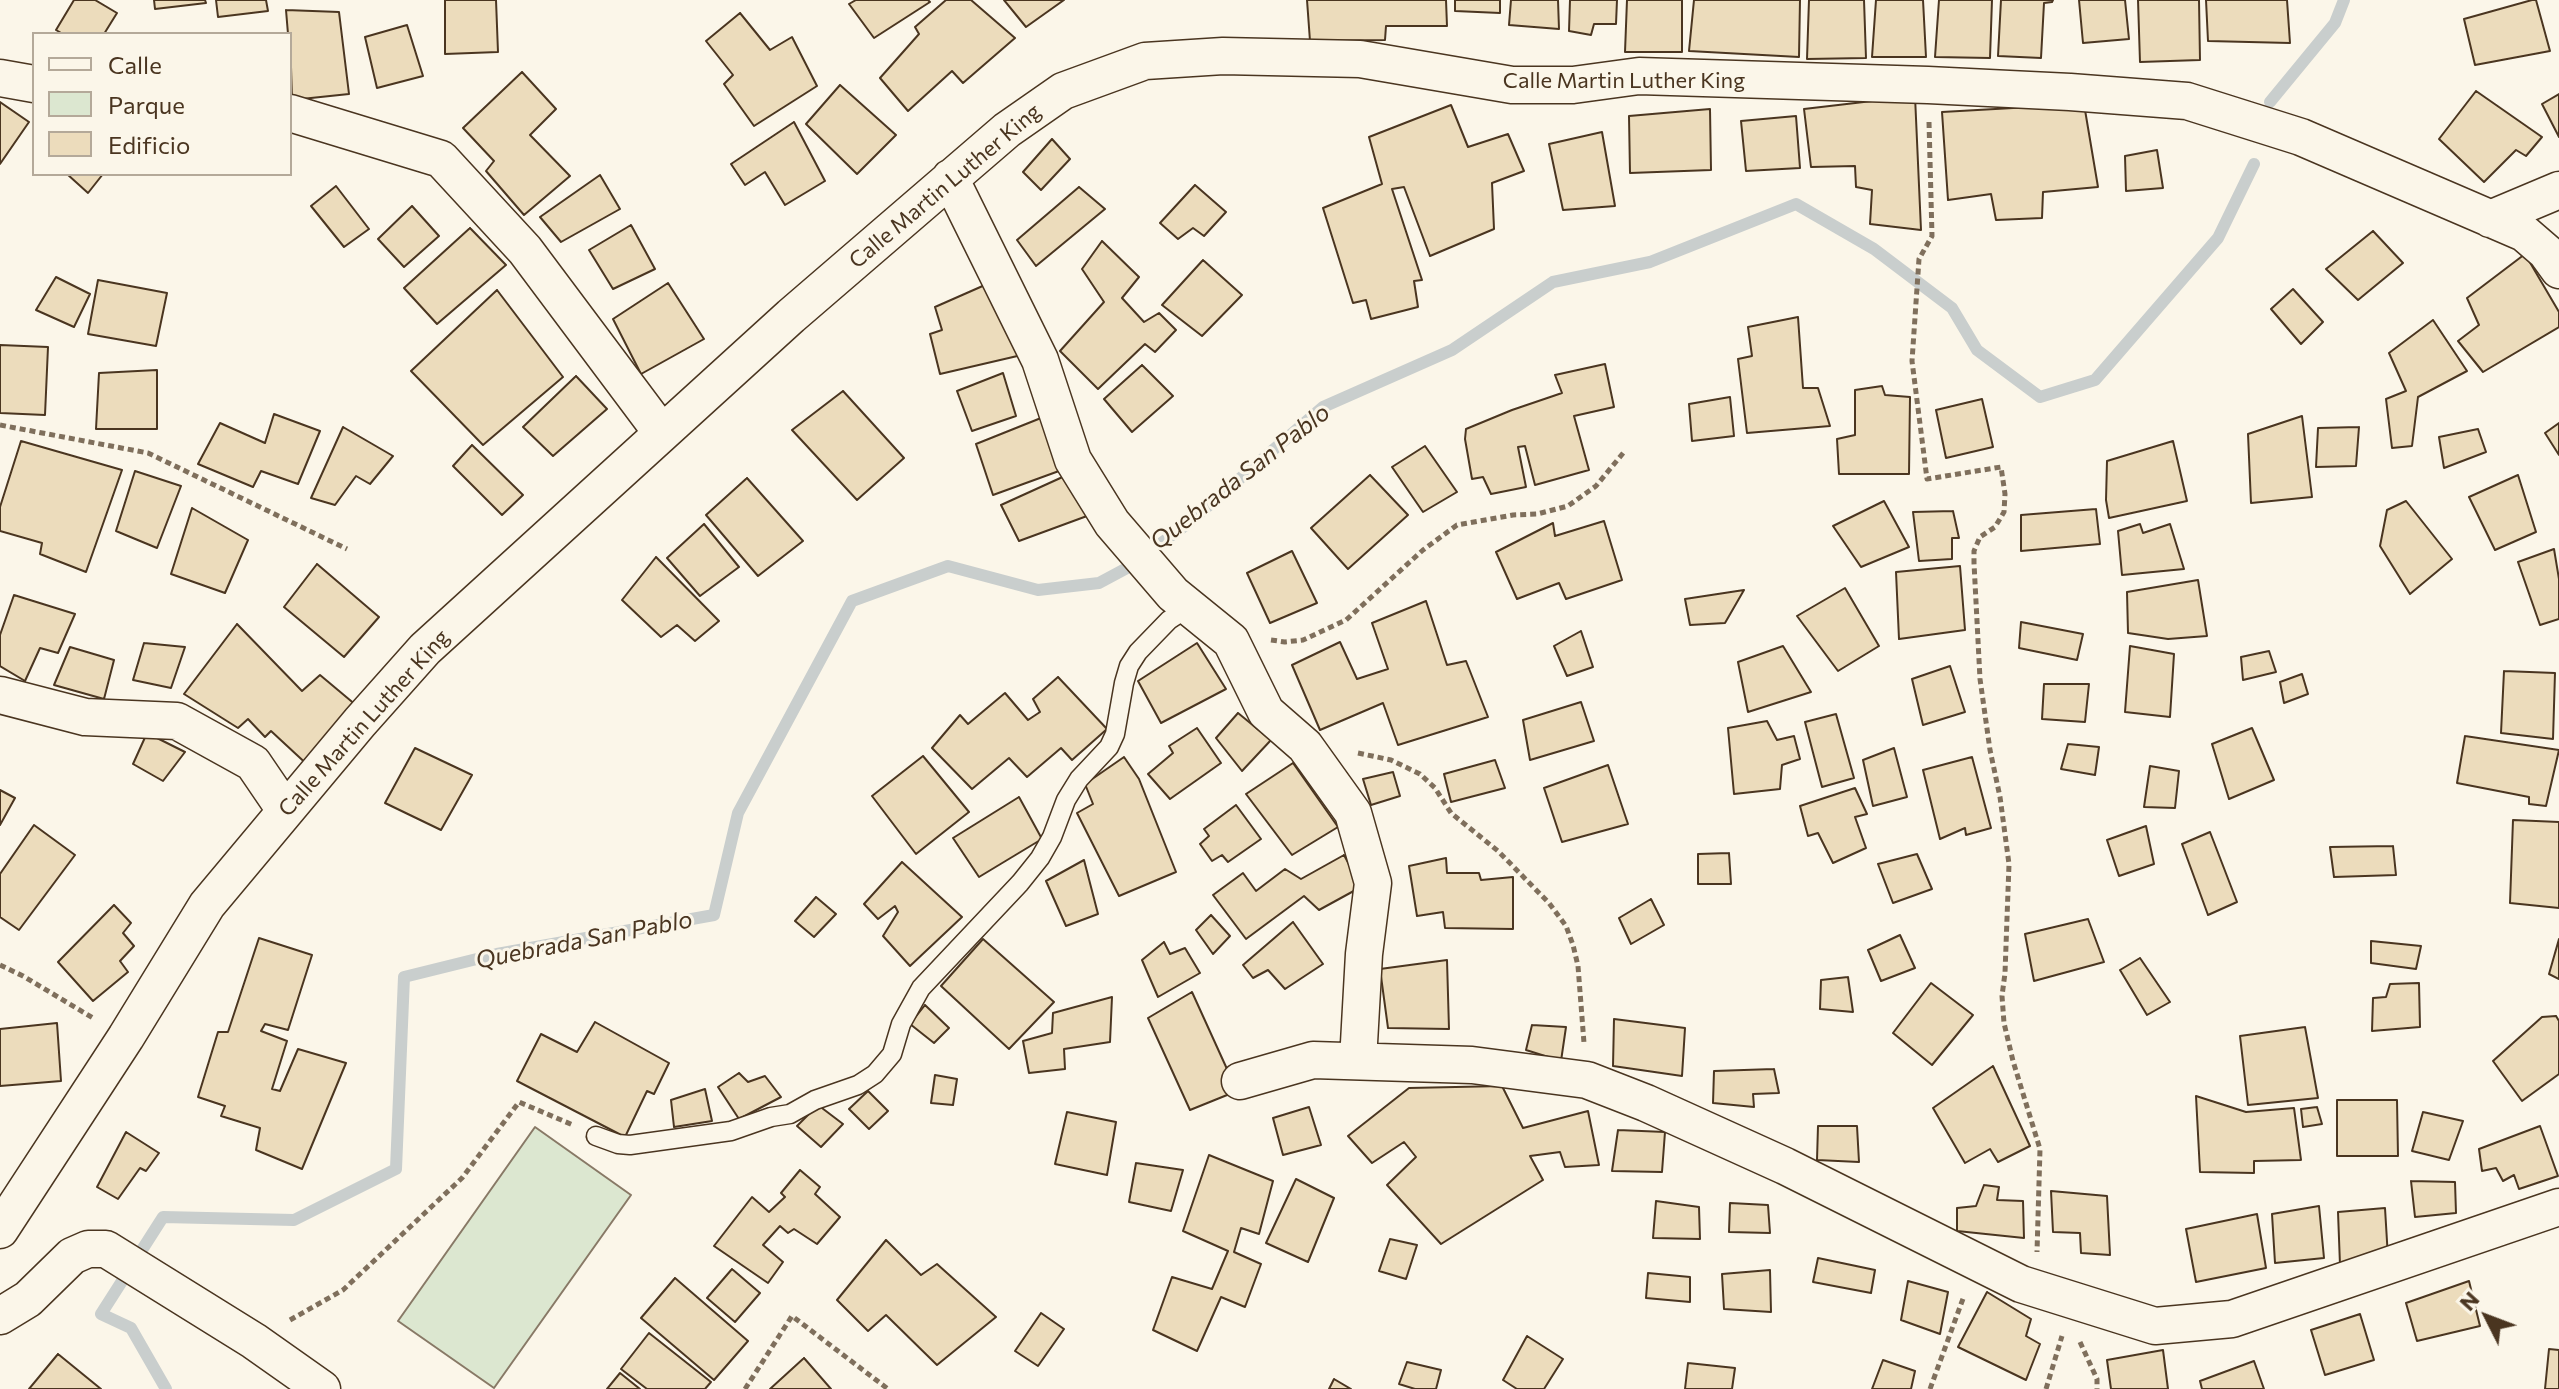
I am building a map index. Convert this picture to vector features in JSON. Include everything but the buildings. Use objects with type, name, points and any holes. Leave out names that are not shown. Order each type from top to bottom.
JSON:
[{"type":"street","name":"Calle Martin Luther King","points":[[0,1230],[126,1037],[207,905],[425,649],[791,316],[1007,130],[1063,91],[1145,61],[1223,56],[1360,59],[1512,85],[1573,85],[1639,76],[1928,85],[2187,101],[2301,137],[2524,233],[2546,252],[2559,270]]},
{"type":"street","points":[[0,78],[32,84]]},
{"type":"street","points":[[292,114],[441,159],[525,250],[662,433]]},
{"type":"street","points":[[950,178],[1040,360],[1073,460],[1112,523],[1158,579],[1231,641],[1266,712],[1305,746],[1353,813],[1373,883],[1364,954],[1358,1061]]},
{"type":"street","points":[[2490,219],[2559,190]]},
{"type":"street","points":[[0,695],[85,717],[177,721],[253,763],[285,810]]},
{"type":"street","points":[[1240,1081],[1313,1060],[1472,1065],[1587,1080],[1646,1103],[1785,1166],[2057,1301],[2155,1326],[2232,1319],[2559,1207]]},
{"type":"street","points":[[0,1316],[28,1299],[72,1256],[88,1249],[106,1249],[254,1341],[322,1389]]},
{"type":"lane","points":[[596,1136],[630,1145],[731,1131],[790,1114],[815,1100],[858,1085],[875,1074],[892,1054],[905,1016],[921,988],[1040,858],[1079,779],[1109,747],[1115,734],[1129,666],[1169,620],[1189,607]]},
{"type":"path","points":[[1928,85],[1932,236],[1919,259],[1912,361],[1927,479],[2001,467],[2005,494],[2004,512],[1995,527],[1980,537],[1974,551],[1974,563],[1980,679],[2009,864],[2002,996],[2004,1023],[2040,1149],[2057,1301],[2046,1389]]},
{"type":"path","points":[[0,425],[148,453],[347,549]]},
{"type":"path","points":[[1265,639],[1285,642],[1303,640],[1346,620],[1423,550],[1457,525],[1537,514],[1568,506],[1596,486],[1624,452]]},
{"type":"path","points":[[1356,752],[1391,760],[1429,781],[1451,813],[1498,851],[1549,903],[1566,926],[1578,966],[1587,1080]]},
{"type":"path","points":[[0,965],[126,1037]]},
{"type":"path","points":[[254,1341],[343,1290],[462,1178],[519,1102],[596,1136]]},
{"type":"path","points":[[1930,1389],[1976,1261]]},
{"type":"path","points":[[2057,1301],[2097,1379],[2097,1389]]},
{"type":"path","points":[[745,1389],[792,1316],[888,1389]]},
{"type":"green space","points":[[535,1127],[631,1195],[494,1388],[398,1321]]},
{"type":"waterway","name":"Quebrada San Pablo","points":[[2270,102],[2335,23],[2344,0]]},
{"type":"waterway","name":"Quebrada San Pablo","points":[[166,1389],[131,1328],[101,1314],[163,1217],[294,1220],[396,1169],[404,977],[497,954],[714,915],[738,813],[852,601],[948,566],[1038,590],[1099,583],[1127,568],[1186,525],[1323,407],[1452,350],[1553,282],[1650,262],[1796,204],[1874,249],[1952,308],[1977,350],[2040,397],[2095,380],[2218,238],[2254,164]]}]
